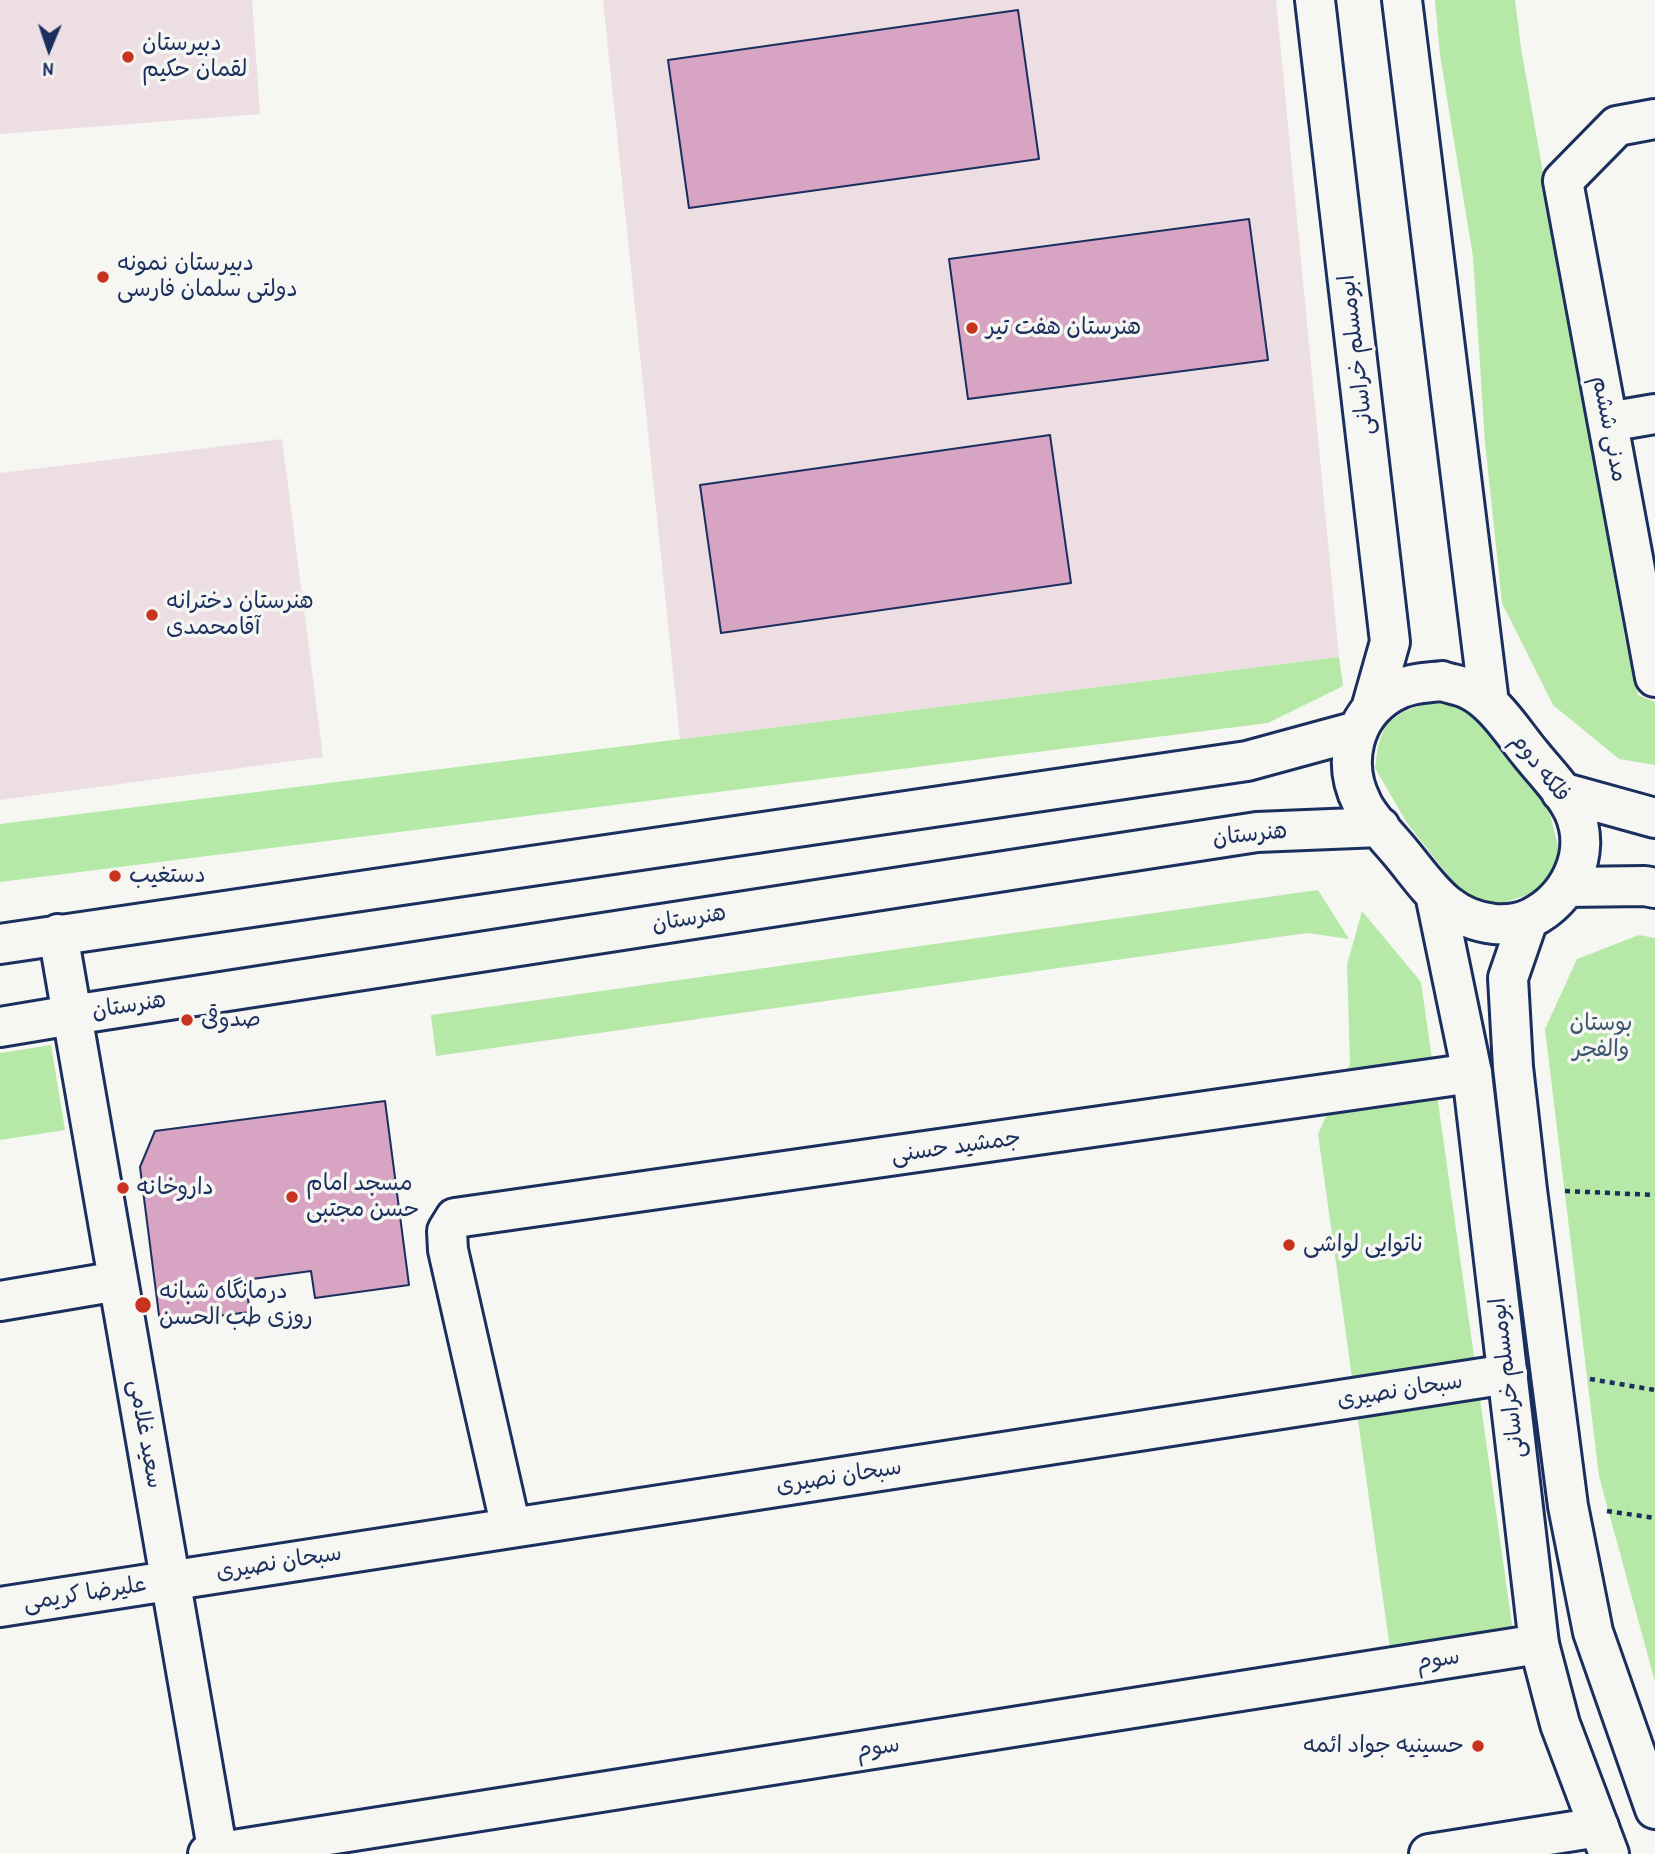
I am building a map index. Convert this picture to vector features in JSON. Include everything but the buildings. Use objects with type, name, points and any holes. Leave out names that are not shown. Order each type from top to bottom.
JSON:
[{"type":"main road","name":"ابومسلم خراسانی","points":[[1315,0],[1390,642],[1364,720]]},
{"type":"main road","points":[[1402,0],[1489,704]]},
{"type":"main road","name":"مدنی ششم","points":[[1655,119],[1617,126],[1563,181],[1655,677]]},
{"type":"main road","points":[[1608,422],[1655,414]]},
{"type":"main road","name":"فلکه دوم","points":[[1442,681],[1468,689],[1489,704],[1561,792],[1574,813],[1580,838],[1578,864],[1567,887],[1550,907],[1528,920],[1503,925],[1477,922],[1454,911],[1435,894],[1363,806],[1353,782],[1351,756],[1364,720],[1392,692],[1416,683],[1442,681]]},
{"type":"main road","points":[[0,944],[1247,761],[1364,720]]},
{"type":"main road","points":[[1561,792],[1655,818]]},
{"type":"main road","name":"هنرستان","points":[[0,1027],[1257,832],[1380,827]]},
{"type":"main road","points":[[1567,887],[1655,888]]},
{"type":"main road","name":"ابومسلم خراسانی","points":[[1435,894],[1472,1073],[1539,1644],[1560,1724],[1604,1840]]},
{"type":"main road","name":"ابومسلم خراسانی","points":[[1528,920],[1508,978],[1513,1067],[1550,1373],[1569,1506],[1593,1632],[1655,1809]]},
{"type":"main road","name":"سعید غلامی","points":[[58,934],[170,1580],[214,1853]]},
{"type":"main road","name":"جمشید حسنی","points":[[510,1528],[448,1250],[447,1231],[455,1218],[1472,1073]]},
{"type":"main road","points":[[0,1301],[118,1281]]},
{"type":"main road","name":"سبحان نصیری","points":[[170,1580],[1508,1374]]},
{"type":"main road","name":"علیرضا کریمی","points":[[0,1607],[170,1580]]},
{"type":"main road","name":"سوم","points":[[214,1853],[1539,1644]]},
{"type":"main road","points":[[1429,1854],[1604,1840]]},
{"type":"path","points":[[1527,1190],[1655,1195]]},
{"type":"path","points":[[1550,1373],[1655,1390]]},
{"type":"shaded area","name":"دبیرستان لقمان حکیم","points":[[0,0],[252,0],[260,114],[0,134]]},
{"type":"shaded area","name":"هنرستان هفت تیر","points":[[603,0],[1276,0],[1339,657],[680,739]]},
{"type":"shaded area","name":"هنرستان دخترانه آقامحمدی","points":[[282,439],[323,757],[0,800],[0,473]]},
{"type":"green space","points":[[1435,0],[1515,0],[1521,48],[1625,638],[1638,695],[1655,702],[1655,765],[1619,759],[1553,705],[1502,603],[1485,442],[1473,257],[1440,55]]},
{"type":"green space","points":[[1339,657],[1343,686],[1268,723],[0,882],[0,824]]},
{"type":"green space","points":[[1461,703],[1547,803],[1559,850],[1551,875],[1533,893],[1497,905],[1464,896],[1407,823],[1375,768],[1378,746],[1386,724],[1403,712],[1423,704]]},
{"type":"green space","points":[[1318,890],[1349,939],[1307,933],[436,1056],[431,1015]]},
{"type":"green space","points":[[1362,911],[1421,982],[1515,1646],[1392,1663],[1318,1134],[1350,1064],[1347,965]]},
{"type":"green space","name":"بوستان والفجر","points":[[1639,935],[1655,938],[1655,1682],[1599,1476],[1545,1029],[1577,959]]},
{"type":"green space","points":[[51,1045],[65,1130],[0,1140],[0,1053]]},
{"type":"place","name":"دبیرستان لقمان حکیم","points":[[128,57]]},
{"type":"place","name":"دبیرستان نمونه دولتی سلمان فارسی","points":[[103,277]]},
{"type":"place","name":"هنرستان هفت تیر","points":[[972,328]]},
{"type":"place","name":"هنرستان دخترانه آقامحمدی","points":[[152,615]]},
{"type":"place","name":"دستغیب","points":[[115,876]]},
{"type":"place","name":"صدوقی","points":[[187,1020]]},
{"type":"place","name":"داروخانه","points":[[123,1188]]},
{"type":"place","name":"مسجد امام حسن مجتبی","points":[[292,1197]]},
{"type":"place","name":"ناتوایی لواشی","points":[[1289,1245]]},
{"type":"place","name":"درمانگاه شبانه روزی طب الحسن","points":[[143,1305]]},
{"type":"place","name":"حسینیه جواد ائمه","points":[[1478,1746]]}]
